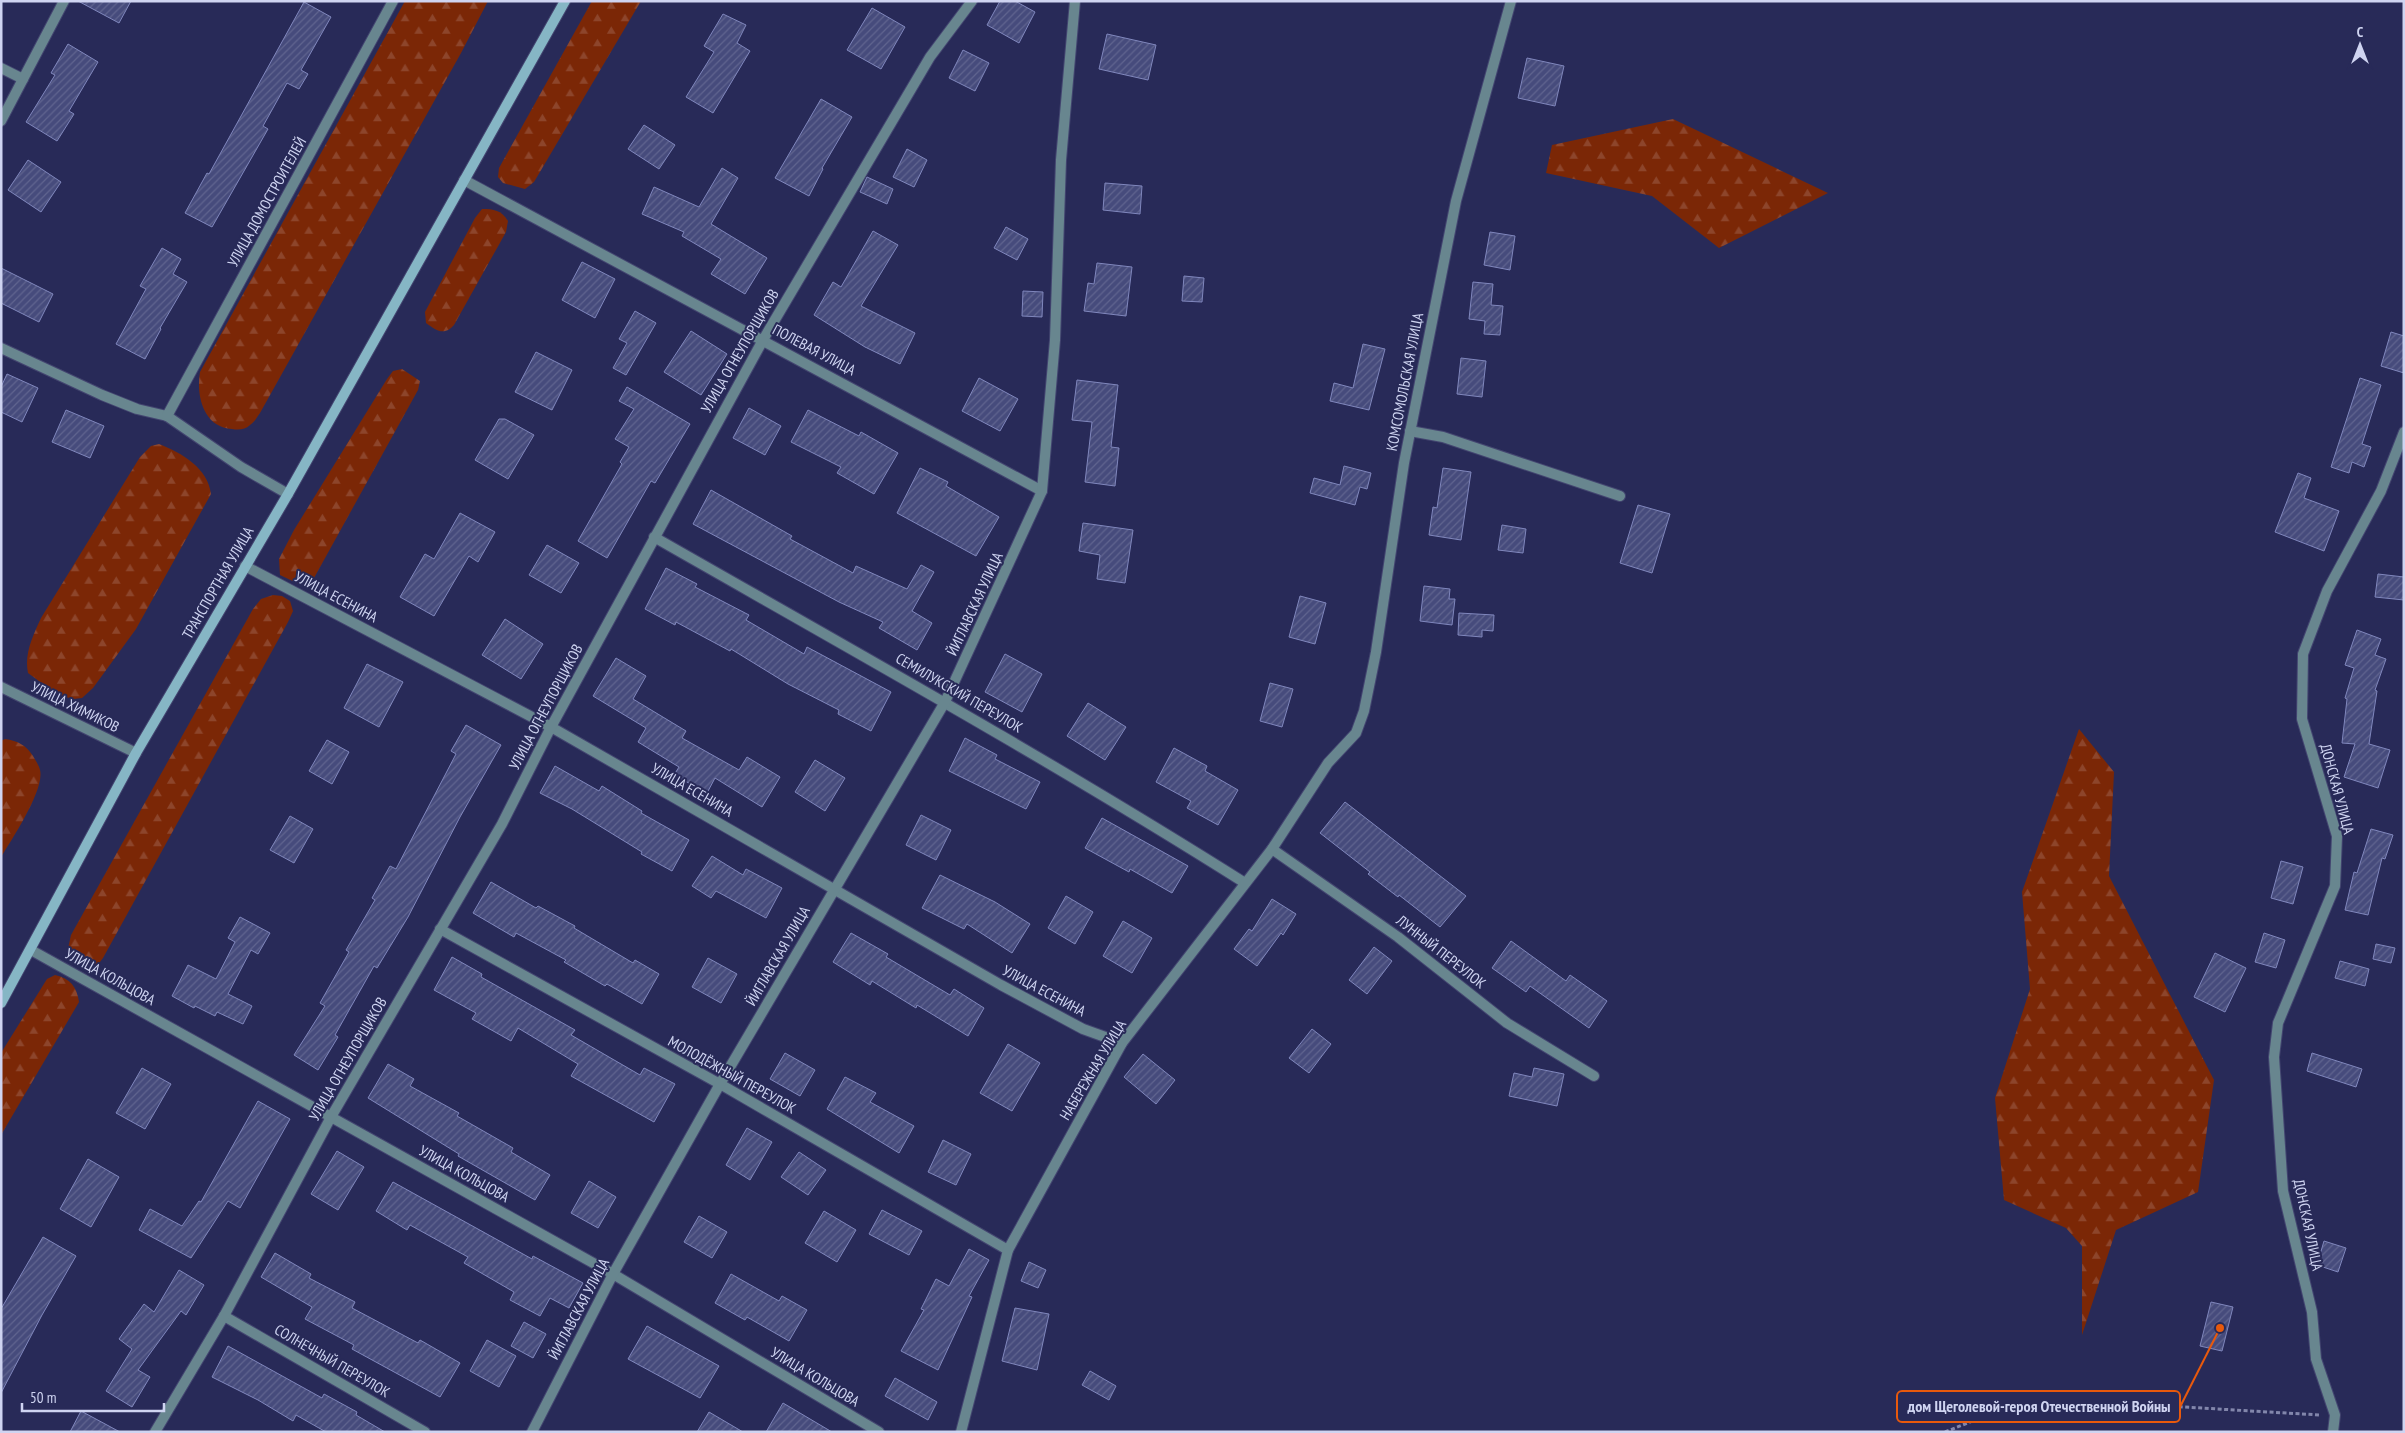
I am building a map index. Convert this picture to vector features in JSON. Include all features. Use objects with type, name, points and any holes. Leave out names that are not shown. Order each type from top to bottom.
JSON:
[{"type":"main road","name":"ТРАНСПОРТНАЯ УЛИЦА","points":[[1,1003],[136,753],[288,494],[565,1]]},
{"type":"street","points":[[1,121],[64,1]]},
{"type":"street","name":"УЛИЦА ДОМОСТРОИТЕЛЕЙ","points":[[167,416],[393,1]]},
{"type":"street","name":"УЛИЦА ОГНЕУПОРЩИКОВ","points":[[155,1432],[224,1316],[331,1117],[502,824],[551,727],[763,340],[930,57],[972,1]]},
{"type":"street","name":"ЙИГЛАВСКАЯ УЛИЦА","points":[[532,1432],[613,1274],[720,1084],[945,702],[1042,491],[1055,340],[1061,160],[1075,1]]},
{"type":"street","name":"КОМСОМОЛЬСКАЯ УЛИЦА","points":[[1328,763],[1356,733],[1364,711],[1376,652],[1410,431],[1456,201],[1511,1]]},
{"type":"street","points":[[1,68],[23,79]]},
{"type":"street","name":"ПОЛЕВАЯ УЛИЦА","points":[[464,180],[1042,491]]},
{"type":"street","points":[[1,348],[102,395],[137,409],[167,416],[241,467],[288,494]]},
{"type":"street","points":[[1410,431],[1443,437],[1620,496]]},
{"type":"street","name":"ДОНСКАЯ УЛИЦА","points":[[2336,1415],[2316,1359],[2312,1312],[2283,1191],[2281,1130],[2274,1057],[2278,1023],[2334,886],[2337,836],[2302,719],[2303,654],[2327,591],[2381,491],[2404,432]]},
{"type":"street","name":"СЕМИЛУКСКИЙ ПЕРЕУЛОК","points":[[654,537],[945,702],[1132,812],[1245,883]]},
{"type":"street","name":"УЛИЦА ЕСЕНИНА","points":[[245,566],[551,727],[1001,985],[1083,1029],[1122,1044]]},
{"type":"street","name":"УЛИЦА ХИМИКОВ","points":[[1,687],[136,753]]},
{"type":"street","name":"НАБЕРЕЖНАЯ УЛИЦА","points":[[961,1432],[1008,1250],[1122,1044],[1272,849],[1328,763]]},
{"type":"street","name":"ЛУННЫЙ ПЕРЕУЛОК","points":[[1272,849],[1398,937],[1507,1023],[1594,1076]]},
{"type":"street","name":"МОЛОДЁЖНЫЙ ПЕРЕУЛОК","points":[[440,929],[720,1084],[1008,1250]]},
{"type":"street","name":"УЛИЦА КОЛЬЦОВА","points":[[31,950],[613,1274],[879,1432]]},
{"type":"street","name":"СОЛНЕЧНЫЙ ПЕРЕУЛОК","points":[[224,1316],[425,1432]]},
{"type":"street","points":[[2333,1432],[2336,1415]]},
{"type":"path","points":[[1945,1432],[2030,1398],[2336,1415]]},
{"type":"green space","points":[[405,1],[488,1],[461,53],[260,413],[253,423],[244,429],[222,427],[208,416],[204,408],[199,390],[200,372]]},
{"type":"green space","points":[[592,1],[641,1],[534,182],[525,189],[503,183],[498,177],[499,168]]},
{"type":"green space","points":[[1673,119],[1828,193],[1719,248],[1652,196],[1546,173],[1552,145]]},
{"type":"green space","points":[[482,209],[494,210],[503,214],[508,221],[506,232],[454,325],[444,331],[437,330],[426,323],[425,312],[475,218]]},
{"type":"green space","points":[[402,369],[420,381],[418,390],[314,578],[307,585],[301,585],[280,575],[279,559],[294,530],[387,379],[393,371]]},
{"type":"green space","points":[[159,444],[185,457],[199,469],[205,476],[211,494],[136,629],[93,688],[82,698],[73,699],[58,695],[28,673],[27,658],[32,638],[41,618],[140,457],[151,446]]},
{"type":"green space","points":[[273,595],[282,596],[290,601],[293,611],[288,622],[103,958],[96,967],[80,964],[67,953],[71,935],[253,609],[261,599]]},
{"type":"green space","points":[[2079,729],[2114,772],[2109,876],[2214,1080],[2198,1192],[2116,1230],[2082,1335],[2082,1246],[2066,1228],[2004,1200],[1995,1098],[2030,989],[2022,892]]},
{"type":"green space","points":[[5,739],[18,742],[28,749],[39,766],[40,778],[38,789],[27,814],[1,857],[1,741]]},
{"type":"green space","points":[[55,975],[65,978],[72,984],[77,992],[79,1002],[1,1135],[1,1053],[47,979]]},
{"type":"building","points":[[78,1],[131,1],[119,23]]},
{"type":"building","points":[[1000,1],[1015,1],[1035,12],[1019,43],[987,25]]},
{"type":"building","points":[[304,2],[331,17],[301,70],[308,74],[299,89],[287,83],[263,126],[268,129],[212,227],[185,213],[207,173],[209,174]]},
{"type":"building","points":[[872,8],[905,27],[881,69],[847,50]]},
{"type":"building","points":[[723,14],[746,25],[737,43],[750,51],[713,113],[686,97],[714,52],[704,46]]},
{"type":"building","points":[[1107,34],[1156,45],[1148,80],[1099,69]]},
{"type":"building","points":[[68,44],[98,62],[69,111],[74,114],[57,141],[26,122],[55,75],[51,73]]},
{"type":"building","points":[[963,50],[989,63],[975,91],[949,78]]},
{"type":"building","points":[[1527,58],[1564,66],[1555,106],[1518,98]]},
{"type":"building","points":[[821,99],[852,117],[822,168],[809,196],[775,178]]},
{"type":"building","points":[[644,125],[675,145],[659,169],[628,149]]},
{"type":"building","points":[[907,149],[927,160],[914,187],[893,177]]},
{"type":"building","points":[[28,160],[61,182],[41,212],[8,190]]},
{"type":"building","points":[[722,168],[738,178],[711,224],[767,258],[745,294],[711,274],[721,259],[682,236],[684,232],[642,214],[654,187],[699,207]]},
{"type":"building","points":[[867,177],[893,189],[887,204],[860,192]]},
{"type":"building","points":[[1105,183],[1142,186],[1140,214],[1103,210]]},
{"type":"building","points":[[1006,227],[1028,239],[1017,260],[994,248]]},
{"type":"building","points":[[873,231],[898,245],[861,306],[915,333],[900,364],[865,347],[814,315],[833,282],[841,287]]},
{"type":"building","points":[[1490,232],[1515,236],[1510,270],[1484,265]]},
{"type":"building","points":[[162,248],[181,259],[173,274],[187,282],[160,328],[145,359],[116,344],[146,289],[140,286]]},
{"type":"building","points":[[582,262],[615,279],[595,318],[562,300]]},
{"type":"building","points":[[1097,263],[1132,267],[1126,316],[1084,311],[1088,283],[1094,284]]},
{"type":"building","points":[[1,268],[53,294],[39,322],[1,303]]},
{"type":"building","points":[[1184,276],[1204,278],[1202,302],[1182,301]]},
{"type":"building","points":[[1473,282],[1493,284],[1491,305],[1503,306],[1500,335],[1484,334],[1485,321],[1469,319]]},
{"type":"building","points":[[1023,291],[1043,292],[1042,317],[1022,316]]},
{"type":"building","points":[[635,311],[656,323],[626,375],[613,368],[627,343],[619,339]]},
{"type":"building","points":[[691,331],[727,354],[701,395],[664,372]]},
{"type":"building","points":[[2391,332],[2404,336],[2404,373],[2381,366]]},
{"type":"building","points":[[1363,344],[1385,349],[1369,410],[1330,401],[1334,383],[1353,388]]},
{"type":"building","points":[[536,352],[572,370],[552,410],[515,392]]},
{"type":"building","points":[[1461,358],[1486,361],[1482,397],[1457,394]]},
{"type":"building","points":[[7,374],[38,388],[22,422],[1,412],[1,387]]},
{"type":"building","points":[[979,378],[1018,399],[1000,431],[962,411]]},
{"type":"building","points":[[2360,378],[2381,385],[2362,444],[2371,447],[2364,467],[2352,462],[2349,473],[2331,467]]},
{"type":"building","points":[[1077,380],[1118,385],[1111,447],[1119,448],[1115,486],[1085,482],[1092,422],[1072,420]]},
{"type":"building","points":[[627,387],[690,424],[655,483],[651,481],[607,558],[578,541],[622,464],[620,462],[629,447],[615,439],[634,409],[619,401]]},
{"type":"building","points":[[749,408],[781,426],[765,455],[733,438]]},
{"type":"building","points":[[66,410],[104,426],[90,458],[52,442]]},
{"type":"building","points":[[808,410],[859,436],[861,432],[898,453],[874,494],[837,473],[841,467],[791,442]]},
{"type":"building","points":[[499,419],[505,419],[534,435],[508,479],[475,460]]},
{"type":"building","points":[[1344,466],[1371,473],[1367,489],[1360,487],[1355,505],[1310,493],[1314,478],[1340,485]]},
{"type":"building","points":[[920,468],[948,482],[946,486],[999,517],[976,556],[897,513]]},
{"type":"building","points":[[1443,468],[1471,472],[1461,540],[1429,535],[1433,507],[1437,508]]},
{"type":"building","points":[[2298,473],[2311,478],[2304,498],[2339,511],[2324,551],[2275,532]]},
{"type":"building","points":[[711,490],[792,536],[790,539],[853,573],[856,566],[907,589],[921,565],[934,572],[912,611],[932,623],[917,650],[879,628],[883,622],[839,602],[693,524]]},
{"type":"building","points":[[1638,505],[1670,514],[1652,573],[1620,563]]},
{"type":"building","points":[[460,513],[495,532],[478,562],[469,556],[434,616],[400,597],[425,554],[434,559]]},
{"type":"building","points":[[1083,523],[1133,530],[1125,583],[1097,579],[1100,555],[1079,551]]},
{"type":"building","points":[[1502,525],[1526,529],[1523,553],[1498,550]]},
{"type":"building","points":[[547,545],[579,563],[561,593],[529,575]]},
{"type":"building","points":[[666,568],[697,584],[695,587],[749,615],[746,620],[804,654],[807,647],[891,692],[871,731],[838,714],[839,710],[788,684],[731,649],[730,651],[676,622],[675,625],[645,609]]},
{"type":"building","points":[[2378,574],[2404,577],[2404,600],[2375,597]]},
{"type":"building","points":[[1424,586],[1450,589],[1449,599],[1455,599],[1452,625],[1420,621]]},
{"type":"building","points":[[1300,596],[1326,603],[1315,644],[1289,637]]},
{"type":"building","points":[[1459,613],[1494,615],[1493,631],[1482,630],[1482,637],[1458,635]]},
{"type":"building","points":[[505,619],[543,644],[521,679],[482,655]]},
{"type":"building","points":[[2357,630],[2381,639],[2375,655],[2386,659],[2375,690],[2377,691],[2369,744],[2390,750],[2378,788],[2344,777],[2355,744],[2342,743],[2347,699],[2345,698],[2354,668],[2345,665]]},
{"type":"building","points":[[1005,654],[1042,674],[1022,712],[985,692]]},
{"type":"building","points":[[616,658],[646,676],[633,699],[686,731],[682,738],[739,770],[747,757],[780,777],[762,807],[715,778],[707,793],[674,775],[679,767],[638,742],[646,728],[593,696]]},
{"type":"building","points":[[367,664],[403,682],[379,727],[344,708]]},
{"type":"building","points":[[1270,683],[1293,689],[1282,727],[1260,721]]},
{"type":"building","points":[[1088,703],[1126,727],[1105,760],[1067,736]]},
{"type":"building","points":[[466,725],[501,745],[460,817],[408,917],[377,968],[374,966],[335,1035],[338,1037],[318,1070],[294,1055],[325,1006],[320,1003],[349,952],[346,950],[375,900],[372,898],[390,866],[396,869],[456,754],[451,751]]},
{"type":"building","points":[[965,738],[997,755],[995,759],[1040,782],[1026,809],[949,771]]},
{"type":"building","points":[[327,740],[349,752],[332,784],[309,771]]},
{"type":"building","points":[[1174,748],[1207,766],[1205,771],[1238,790],[1218,825],[1187,808],[1191,801],[1156,782]]},
{"type":"building","points":[[815,760],[845,778],[825,811],[795,792]]},
{"type":"building","points":[[555,766],[599,791],[602,786],[642,811],[641,813],[689,840],[672,871],[641,854],[642,852],[572,809],[540,793]]},
{"type":"building","points":[[1345,802],[1466,896],[1440,927],[1368,874],[1370,872],[1320,833]]},
{"type":"building","points":[[921,815],[951,830],[936,860],[906,845]]},
{"type":"building","points":[[290,816],[313,829],[294,863],[270,850]]},
{"type":"building","points":[[1102,818],[1188,866],[1172,893],[1130,869],[1129,872],[1085,848]]},
{"type":"building","points":[[2371,829],[2393,835],[2385,859],[2382,858],[2368,915],[2345,910],[2354,872],[2357,873]]},
{"type":"building","points":[[712,856],[743,875],[746,869],[782,888],[766,918],[716,891],[711,898],[692,886]]},
{"type":"building","points":[[2281,861],[2303,867],[2293,904],[2271,898]]},
{"type":"building","points":[[940,875],[995,902],[1030,924],[1012,953],[967,924],[964,929],[922,908]]},
{"type":"building","points":[[491,882],[536,908],[538,906],[575,926],[574,928],[633,963],[635,960],[659,974],[642,1004],[607,984],[605,986],[564,962],[566,960],[516,933],[514,937],[473,913]]},
{"type":"building","points":[[1066,896],[1093,912],[1075,944],[1048,928]]},
{"type":"building","points":[[1272,899],[1296,914],[1283,935],[1281,933],[1257,966],[1234,949],[1249,929],[1252,931]]},
{"type":"building","points":[[240,917],[270,933],[258,954],[251,950],[228,994],[252,1006],[243,1024],[217,1012],[215,1016],[195,1006],[194,1008],[172,996],[188,965],[216,979],[235,942],[228,938]]},
{"type":"building","points":[[1123,921],[1152,938],[1132,973],[1103,956]]},
{"type":"building","points":[[851,933],[888,954],[886,957],[950,995],[954,989],[984,1008],[968,1036],[917,1005],[916,1008],[872,981],[870,985],[833,962]]},
{"type":"building","points":[[2264,933],[2285,940],[2276,968],[2255,962]]},
{"type":"building","points":[[1511,941],[1566,981],[1570,975],[1607,1001],[1589,1028],[1530,986],[1526,992],[1492,968]]},
{"type":"building","points":[[2376,944],[2395,948],[2391,963],[2373,959]]},
{"type":"building","points":[[1374,947],[1392,961],[1367,994],[1349,980]]},
{"type":"building","points":[[2215,953],[2246,968],[2225,1012],[2194,997]]},
{"type":"building","points":[[452,957],[482,974],[481,977],[575,1030],[571,1035],[640,1075],[644,1068],[675,1084],[654,1122],[571,1076],[578,1064],[518,1028],[511,1041],[472,1019],[476,1013],[434,990]]},
{"type":"building","points":[[708,958],[737,974],[721,1003],[692,987]]},
{"type":"building","points":[[2340,961],[2369,969],[2365,986],[2335,978]]},
{"type":"building","points":[[1312,1029],[1331,1044],[1309,1073],[1289,1058]]},
{"type":"building","points":[[1008,1044],[1040,1063],[1012,1111],[980,1093]]},
{"type":"building","points":[[785,1053],[815,1070],[800,1096],[770,1079]]},
{"type":"building","points":[[2312,1053],[2362,1069],[2356,1087],[2307,1071]]},
{"type":"building","points":[[1143,1054],[1175,1080],[1156,1104],[1124,1077]]},
{"type":"building","points":[[388,1064],[414,1079],[410,1086],[459,1113],[457,1116],[513,1148],[511,1152],[550,1175],[535,1200],[458,1156],[459,1154],[368,1098]]},
{"type":"building","points":[[142,1068],[171,1084],[145,1129],[116,1113]]},
{"type":"building","points":[[1534,1068],[1564,1074],[1557,1106],[1509,1096],[1514,1073],[1532,1077]]},
{"type":"building","points":[[845,1077],[876,1093],[870,1102],[914,1126],[899,1153],[827,1109]]},
{"type":"building","points":[[258,1101],[290,1119],[240,1208],[228,1201],[191,1258],[139,1230],[150,1209],[182,1226],[199,1201],[201,1202]]},
{"type":"building","points":[[747,1128],[772,1142],[750,1180],[726,1165]]},
{"type":"building","points":[[943,1140],[971,1154],[956,1185],[928,1172]]},
{"type":"building","points":[[337,1151],[364,1167],[338,1210],[311,1194]]},
{"type":"building","points":[[799,1152],[826,1170],[808,1195],[781,1177]]},
{"type":"building","points":[[88,1159],[119,1177],[91,1227],[60,1209]]},
{"type":"building","points":[[589,1181],[616,1197],[598,1228],[571,1213]]},
{"type":"building","points":[[393,1182],[532,1259],[533,1256],[583,1283],[569,1308],[550,1298],[540,1316],[510,1300],[514,1292],[464,1263],[468,1257],[410,1225],[407,1230],[376,1211]]},
{"type":"building","points":[[882,1210],[922,1231],[909,1255],[869,1234]]},
{"type":"building","points":[[824,1211],[856,1230],[837,1262],[805,1243]]},
{"type":"building","points":[[699,1216],[727,1232],[712,1258],[684,1242]]},
{"type":"building","points":[[43,1237],[76,1256],[1,1393],[1,1309]]},
{"type":"building","points":[[2324,1241],[2346,1248],[2338,1272],[2317,1265]]},
{"type":"building","points":[[969,1249],[989,1260],[969,1296],[972,1297],[938,1370],[901,1351],[924,1310],[921,1309],[936,1279],[949,1286]]},
{"type":"building","points":[[275,1253],[311,1274],[309,1278],[355,1302],[352,1308],[418,1343],[420,1340],[460,1363],[440,1397],[352,1349],[354,1345],[305,1319],[312,1307],[261,1277]]},
{"type":"building","points":[[1029,1262],[1046,1270],[1038,1288],[1021,1281]]},
{"type":"building","points":[[179,1270],[204,1285],[186,1315],[181,1311],[138,1370],[150,1377],[132,1407],[106,1391],[132,1349],[119,1339],[144,1304],[154,1312]]},
{"type":"building","points":[[731,1274],[779,1301],[782,1296],[807,1310],[789,1341],[747,1317],[745,1320],[715,1303]]},
{"type":"building","points":[[2211,1302],[2233,1307],[2222,1351],[2200,1346]]},
{"type":"building","points":[[1015,1308],[1049,1314],[1037,1370],[1002,1361]]},
{"type":"building","points":[[524,1322],[546,1334],[533,1358],[511,1346]]},
{"type":"building","points":[[647,1326],[719,1366],[700,1398],[628,1359]]},
{"type":"building","points":[[487,1340],[516,1356],[499,1387],[470,1371]]},
{"type":"building","points":[[228,1346],[322,1398],[324,1394],[357,1412],[356,1415],[385,1432],[326,1432],[296,1415],[293,1421],[258,1400],[212,1377]]},
{"type":"building","points":[[1090,1371],[1116,1386],[1109,1400],[1082,1385]]},
{"type":"building","points":[[895,1378],[937,1402],[928,1420],[885,1396]]},
{"type":"building","points":[[783,1403],[832,1432],[766,1432]]},
{"type":"building","points":[[81,1411],[120,1432],[70,1432]]},
{"type":"building","points":[[709,1412],[743,1432],[697,1432]]},
{"type":"place","name":"дом Щеголевой-героя Отечественной Войны","points":[[2220,1328]]}]
